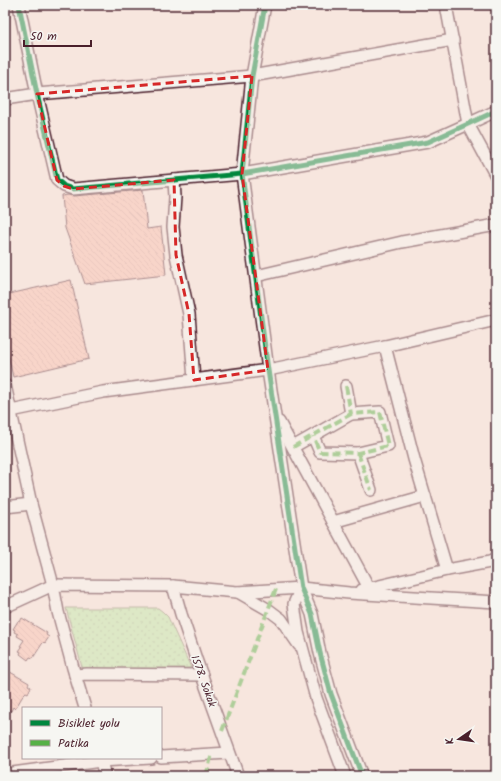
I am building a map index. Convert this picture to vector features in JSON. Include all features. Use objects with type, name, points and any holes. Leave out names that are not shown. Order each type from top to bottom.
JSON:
[{"type":"street","points":[[19,5],[37,94],[57,180],[64,186],[73,188],[242,174],[428,142],[496,111]]},
{"type":"street","points":[[265,5],[252,76],[242,174],[268,370],[301,588],[312,614],[320,653],[331,694],[362,776]]},
{"type":"street","points":[[446,5],[468,124],[496,176]]},
{"type":"street","points":[[5,99],[37,94],[252,76],[452,40]]},
{"type":"street","points":[[174,180],[175,197],[173,228],[176,255],[189,314],[194,380]]},
{"type":"street","points":[[256,276],[402,242],[496,225]]},
{"type":"street","points":[[11,411],[103,392],[268,370],[385,346],[496,320]]},
{"type":"street","points":[[385,346],[446,570]]},
{"type":"street","points":[[5,385],[31,504],[53,585],[58,612],[85,707]]},
{"type":"street","points":[[346,386],[351,414]]},
{"type":"street","points":[[293,447],[351,414],[380,412],[388,446],[358,454],[320,452],[313,436]]},
{"type":"street","points":[[275,415],[369,588]]},
{"type":"street","points":[[358,454],[371,490]]},
{"type":"street","points":[[333,522],[425,496]]},
{"type":"street","points":[[5,508],[31,504]]},
{"type":"street","points":[[349,593],[446,570],[490,562],[496,559]]},
{"type":"street","points":[[5,606],[53,585],[172,586],[238,592],[301,588],[349,593],[496,602]]},
{"type":"street","name":"1578. Sokak","points":[[172,586],[238,776]]},
{"type":"street","points":[[301,588],[294,604],[298,632],[316,698],[345,776]]},
{"type":"street","points":[[238,592],[269,610],[281,619],[304,652]]},
{"type":"street","points":[[75,675],[202,675]]},
{"type":"street","points":[[162,757],[229,753]]},
{"type":"street","points":[[5,774],[100,760],[126,759]]},
{"type":"street","points":[[100,760],[105,776]]},
{"type":"highlighted area","points":[[252,76],[242,174],[268,370],[194,380],[189,314],[176,255],[174,180],[73,189],[64,186],[57,180],[37,94]]},
{"type":"green space","points":[[66,608],[158,608],[168,617],[191,668],[83,671]]},
{"type":"building","points":[[143,190],[147,229],[161,227],[166,275],[85,284],[65,228],[62,196]]},
{"type":"building","points":[[71,280],[89,359],[13,377],[5,340],[5,311],[8,311],[5,295]]},
{"type":"building","points":[[22,618],[47,633],[46,635],[49,637],[45,643],[44,642],[42,644],[33,658],[30,657],[28,660],[20,654],[21,652],[19,651],[24,640],[17,636],[18,634],[14,632],[15,630],[13,629]]},
{"type":"building","points":[[5,669],[29,683],[28,685],[31,687],[28,693],[26,692],[24,694],[15,709],[13,707],[11,711],[5,707]]},
{"type":"marked path","points":[[346,386],[351,414]]},
{"type":"marked path","points":[[293,447],[351,414],[380,412],[388,446],[358,453],[320,452],[313,436]]},
{"type":"marked path","points":[[358,453],[371,490]]},
{"type":"marked path","points":[[222,731],[276,589]]},
{"type":"marked path","points":[[206,776],[212,754]]},
{"type":"cycle path","points":[[19,5],[37,94],[57,180],[64,186],[73,189],[242,174],[428,142],[496,111]]},
{"type":"cycle path","points":[[265,5],[252,76],[242,174],[268,370],[301,588],[312,614],[320,653],[331,694],[362,776]]}]
